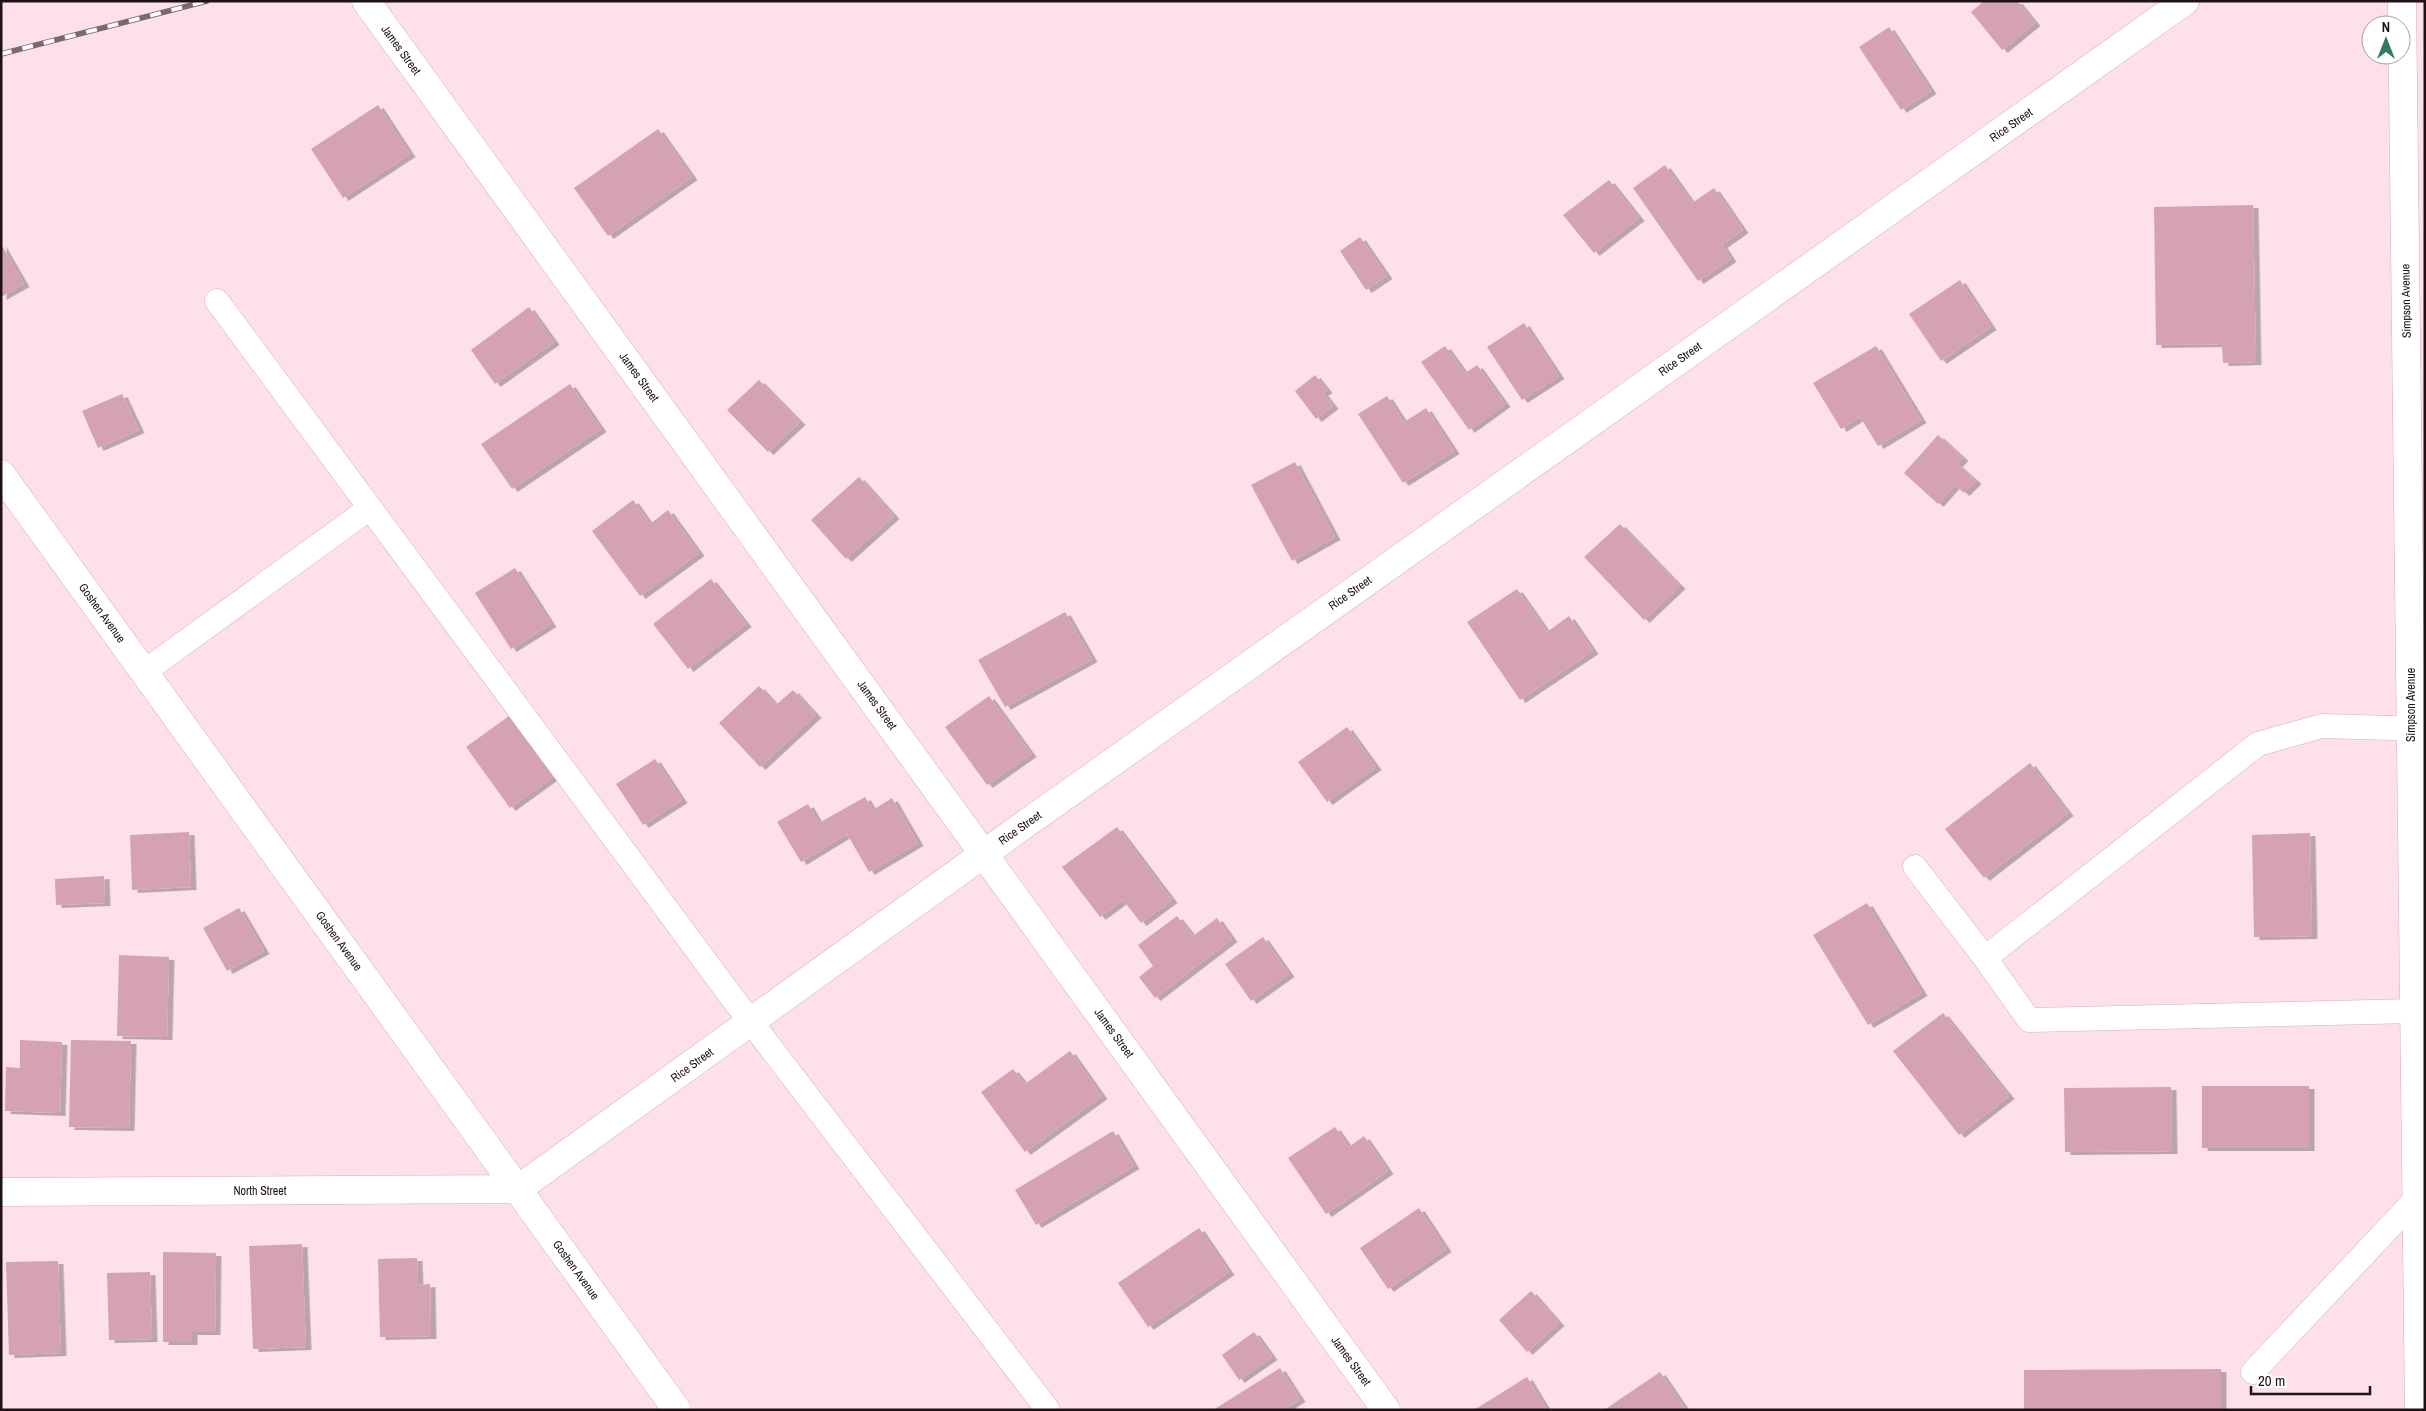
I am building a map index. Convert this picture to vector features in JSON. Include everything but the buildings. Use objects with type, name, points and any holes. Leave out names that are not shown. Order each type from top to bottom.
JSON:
[{"type":"street","name":"James Street","points":[[366,1],[1386,1410]]},
{"type":"street","name":"Rice Street","points":[[518,1189],[984,853],[2185,1]]},
{"type":"street","name":"Simpson Avenue","points":[[2402,1],[2418,605],[2414,1011],[2420,1088],[2416,1199],[2419,1410]]},
{"type":"street","name":"Goshen Avenue","points":[[1,474],[676,1410]]},
{"type":"street","name":"North Street","points":[[1,1192],[518,1189]]},
{"type":"lane","points":[[217,301],[751,1022],[1048,1410]]},
{"type":"lane","points":[[144,672],[370,508]]},
{"type":"lane","points":[[1985,958],[2258,744],[2322,726],[2418,729]]},
{"type":"lane","points":[[1915,867],[1985,958],[2029,1020],[2414,1011]]},
{"type":"lane","points":[[2253,1372],[2416,1199]]},
{"type":"railway","points":[[1,54],[207,1]]}]
